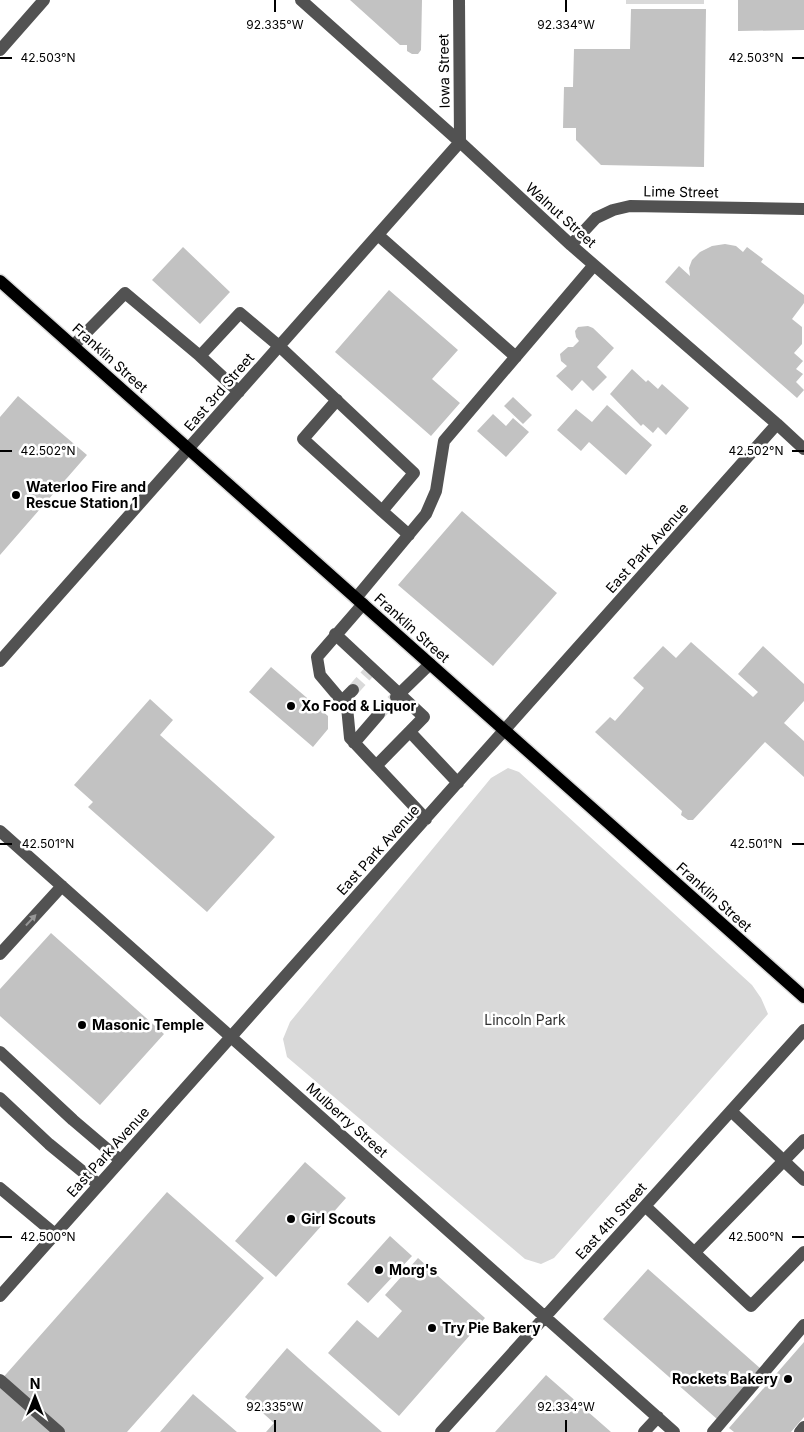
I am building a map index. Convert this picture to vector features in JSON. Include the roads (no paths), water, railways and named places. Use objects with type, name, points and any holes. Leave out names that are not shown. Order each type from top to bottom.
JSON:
[{"type":"main road","name":"Franklin Street","points":[[0,281],[804,997]]},
{"type":"street","points":[[0,49],[44,0]]},
{"type":"street","name":"Walnut Street","points":[[301,0],[460,142],[571,245],[804,449]]},
{"type":"street","name":"Iowa Street","points":[[459,0],[460,142]]},
{"type":"street","name":"East 3rd Street","points":[[0,661],[460,142]]},
{"type":"street","name":"Lime Street","points":[[571,245],[596,218],[613,210],[630,206],[804,209]]},
{"type":"street","points":[[378,235],[516,357]]},
{"type":"street","points":[[426,818],[350,738],[347,707],[320,675],[317,657],[426,514],[436,491],[444,441],[594,265]]},
{"type":"street","points":[[73,346],[125,293],[200,356],[238,392]]},
{"type":"street","points":[[200,356],[240,313],[279,346],[414,473],[382,511]]},
{"type":"street","points":[[337,400],[303,439],[409,535]]},
{"type":"street","name":"East Park Avenue","points":[[0,1296],[777,424]]},
{"type":"street","points":[[335,634],[370,670],[424,717],[376,766]]},
{"type":"street","points":[[397,695],[430,664]]},
{"type":"street","points":[[342,701],[352,690]]},
{"type":"street","points":[[354,743],[379,714]]},
{"type":"street","points":[[410,732],[458,783]]},
{"type":"street","name":"Mulberry Street","points":[[0,831],[674,1432]]},
{"type":"street","points":[[0,954],[62,886]]},
{"type":"street","name":"East 4th Street","points":[[441,1432],[804,1030]]},
{"type":"street","points":[[0,1052],[73,1120],[120,1160]]},
{"type":"street","points":[[0,1098],[49,1144],[99,1185]]},
{"type":"street","points":[[731,1111],[804,1180]]},
{"type":"street","points":[[694,1252],[804,1140]]},
{"type":"street","points":[[0,1188],[55,1234]]},
{"type":"street","points":[[645,1206],[751,1306],[804,1252]]},
{"type":"street","points":[[713,1432],[804,1325]]},
{"type":"street","points":[[0,1380],[59,1432]]},
{"type":"street","points":[[644,1432],[658,1417]]},
{"type":"street","points":[[800,1432],[804,1427]]},
{"type":"tunnel","points":[[353,690],[369,672]]},
{"type":"tunnel","points":[[379,714],[396,697]]},
{"type":"place","name":"Waterloo Fire and Rescue Station 1","points":[[16,495]]},
{"type":"place","name":"Xo Food & Liquor","points":[[291,706]]},
{"type":"place","name":"Masonic Temple","points":[[82,1025]]},
{"type":"place","name":"Girl Scouts","points":[[291,1219]]},
{"type":"place","name":"Morg's","points":[[379,1270]]},
{"type":"place","name":"Try Pie Bakery","points":[[432,1328]]},
{"type":"place","name":"Rockets Bakery","points":[[788,1379]]},
{"type":"park label","name":"Lincoln Park","points":[[525,1020]]}]
